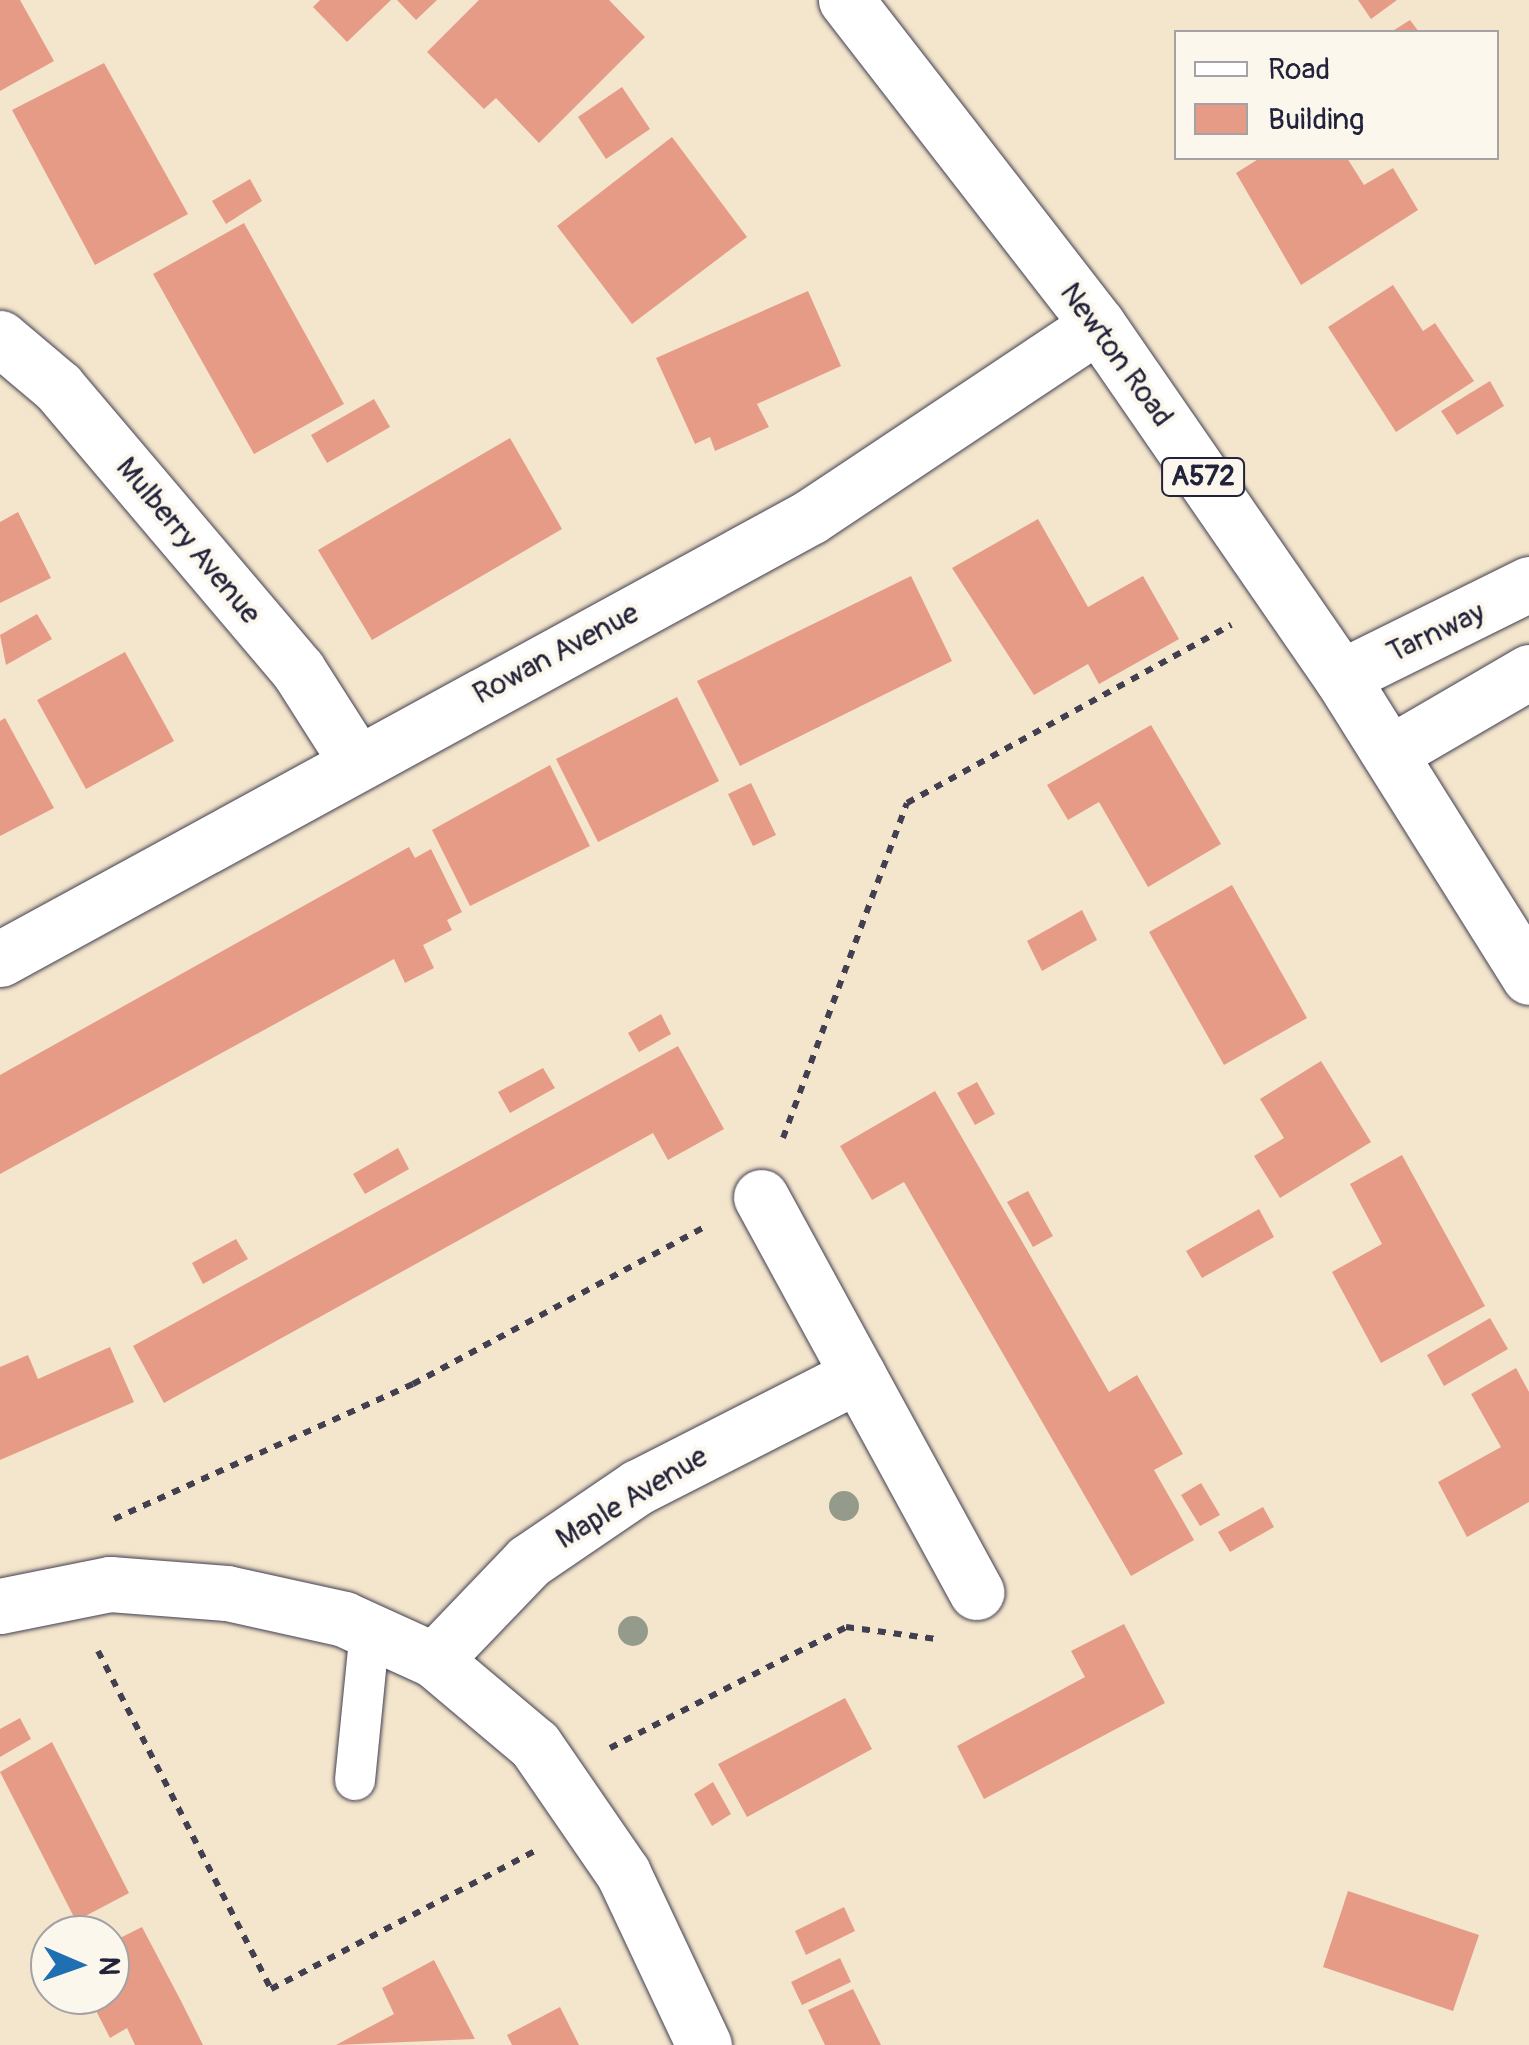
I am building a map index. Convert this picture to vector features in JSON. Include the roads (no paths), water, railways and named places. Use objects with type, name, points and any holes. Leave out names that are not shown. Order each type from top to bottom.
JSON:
[{"type":"street","name":"Newton Road","points":[[846,0],[1098,325],[1341,677],[1529,976]]},
{"type":"street","name":"Rowan Avenue","points":[[0,959],[810,516],[1098,325]]},
{"type":"street","name":"Mulberry Avenue","points":[[0,338],[58,387],[298,670],[356,761]]},
{"type":"street","name":"Tarnway","points":[[1341,677],[1529,584]]},
{"type":"street","points":[[1390,753],[1529,672]]},
{"type":"street","points":[[761,1197],[976,1592]]},
{"type":"street","name":"Maple Avenue","points":[[434,1660],[529,1562],[623,1498],[858,1375]]},
{"type":"street","points":[[0,1606],[110,1584],[227,1593],[370,1631],[434,1660],[535,1745],[623,1874],[704,2045]]},
{"type":"lane","points":[[356,1780],[370,1631]]}]
